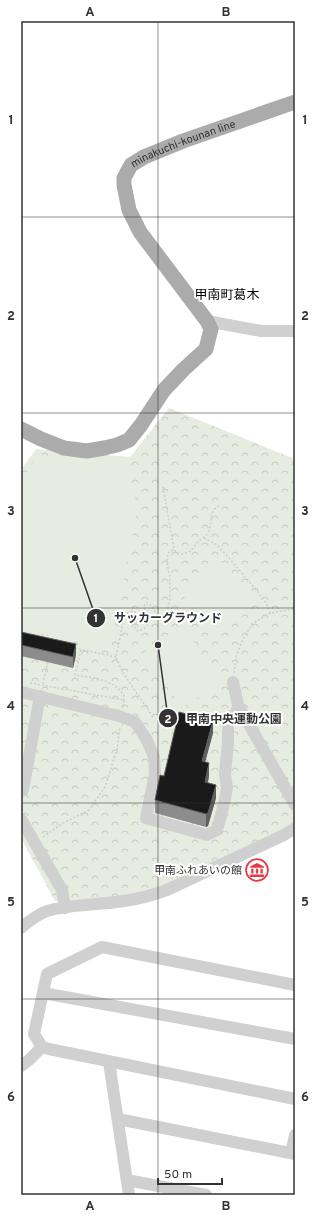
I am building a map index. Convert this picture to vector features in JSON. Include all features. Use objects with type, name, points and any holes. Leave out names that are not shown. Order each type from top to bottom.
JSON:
[{"type":"main road","name":"minakuchi-kounan line","points":[[207,321],[140,232],[129,210],[124,178],[131,165],[144,157],[183,140],[295,102]]},
{"type":"main road","points":[[21,429],[64,448],[87,451],[111,447],[129,440],[141,425],[164,390],[206,349],[211,329],[207,321]]},
{"type":"street","points":[[207,321],[260,331],[295,331]]},
{"type":"street","points":[[233,682],[238,705],[295,805]]},
{"type":"street","points":[[25,687],[42,691],[135,722],[147,740],[154,757],[155,774],[146,818],[207,835],[217,830],[224,804],[227,788],[225,774],[228,721],[237,711],[238,705]]},
{"type":"street","points":[[21,792],[23,790],[42,691]]},
{"type":"street","points":[[21,819],[62,890],[65,908]]},
{"type":"street","points":[[21,928],[33,918],[47,911],[125,901],[167,890],[293,831]]},
{"type":"street","points":[[295,985],[102,947],[47,974],[34,1034],[42,1047],[295,1099]]},
{"type":"street","points":[[43,993],[295,1039]]},
{"type":"street","points":[[21,1066],[42,1047]]},
{"type":"street","points":[[110,1062],[129,1195]]},
{"type":"street","points":[[118,1119],[293,1154],[295,1135]]},
{"type":"street","points":[[127,1180],[206,1195]]},
{"type":"path","points":[[163,487],[174,549],[176,552],[182,554],[191,551],[203,538],[209,530],[213,509],[220,505]]},
{"type":"path","points":[[203,538],[217,545],[229,558],[260,594],[267,604],[270,614]]},
{"type":"path","points":[[153,717],[123,673],[116,657],[124,618],[127,613],[133,611],[138,616],[135,628],[138,631],[144,629],[147,625],[144,606],[146,603],[149,603],[156,613],[161,616],[167,614],[170,600],[170,578],[167,563],[168,553],[174,549]]},
{"type":"path","points":[[233,682],[236,657],[242,641],[252,624],[270,614],[294,609]]},
{"type":"path","points":[[74,648],[116,657]]},
{"type":"path","points":[[82,649],[75,675],[101,680],[119,688],[124,695],[123,707]]},
{"type":"path","points":[[42,691],[49,657]]},
{"type":"path","points":[[25,687],[42,691],[124,700]]},
{"type":"path","points":[[41,838],[63,823],[89,810],[105,787],[117,749],[121,721]]},
{"type":"green space","points":[[169,408],[295,459],[295,821],[291,826],[167,885],[121,897],[75,903],[55,901],[21,838],[21,470],[36,449],[130,457]]},
{"type":"green space","points":[[38,455],[121,461],[128,468],[135,493],[136,519],[110,650],[21,628],[21,480]]},
{"type":"green space","points":[[222,562],[251,602],[210,632],[181,592]]},
{"type":"green space","points":[[182,626],[222,682],[182,708],[144,652]]},
{"type":"building","points":[[21,632],[76,644],[73,657],[21,645]]},
{"type":"building","points":[[179,712],[213,721],[202,761],[209,763],[205,782],[216,785],[208,813],[206,814],[155,800],[160,775],[164,776]]},
{"type":"place","name":"サッカーグラウンド","points":[[75,558]]},
{"type":"place","name":"甲南中央運動公園","points":[[158,645]]},
{"type":"place","name":"甲南ふれあいの館","points":[[257,870]]},
{"type":"district","name":"甲南町葛木","points":[[227,294]]}]
